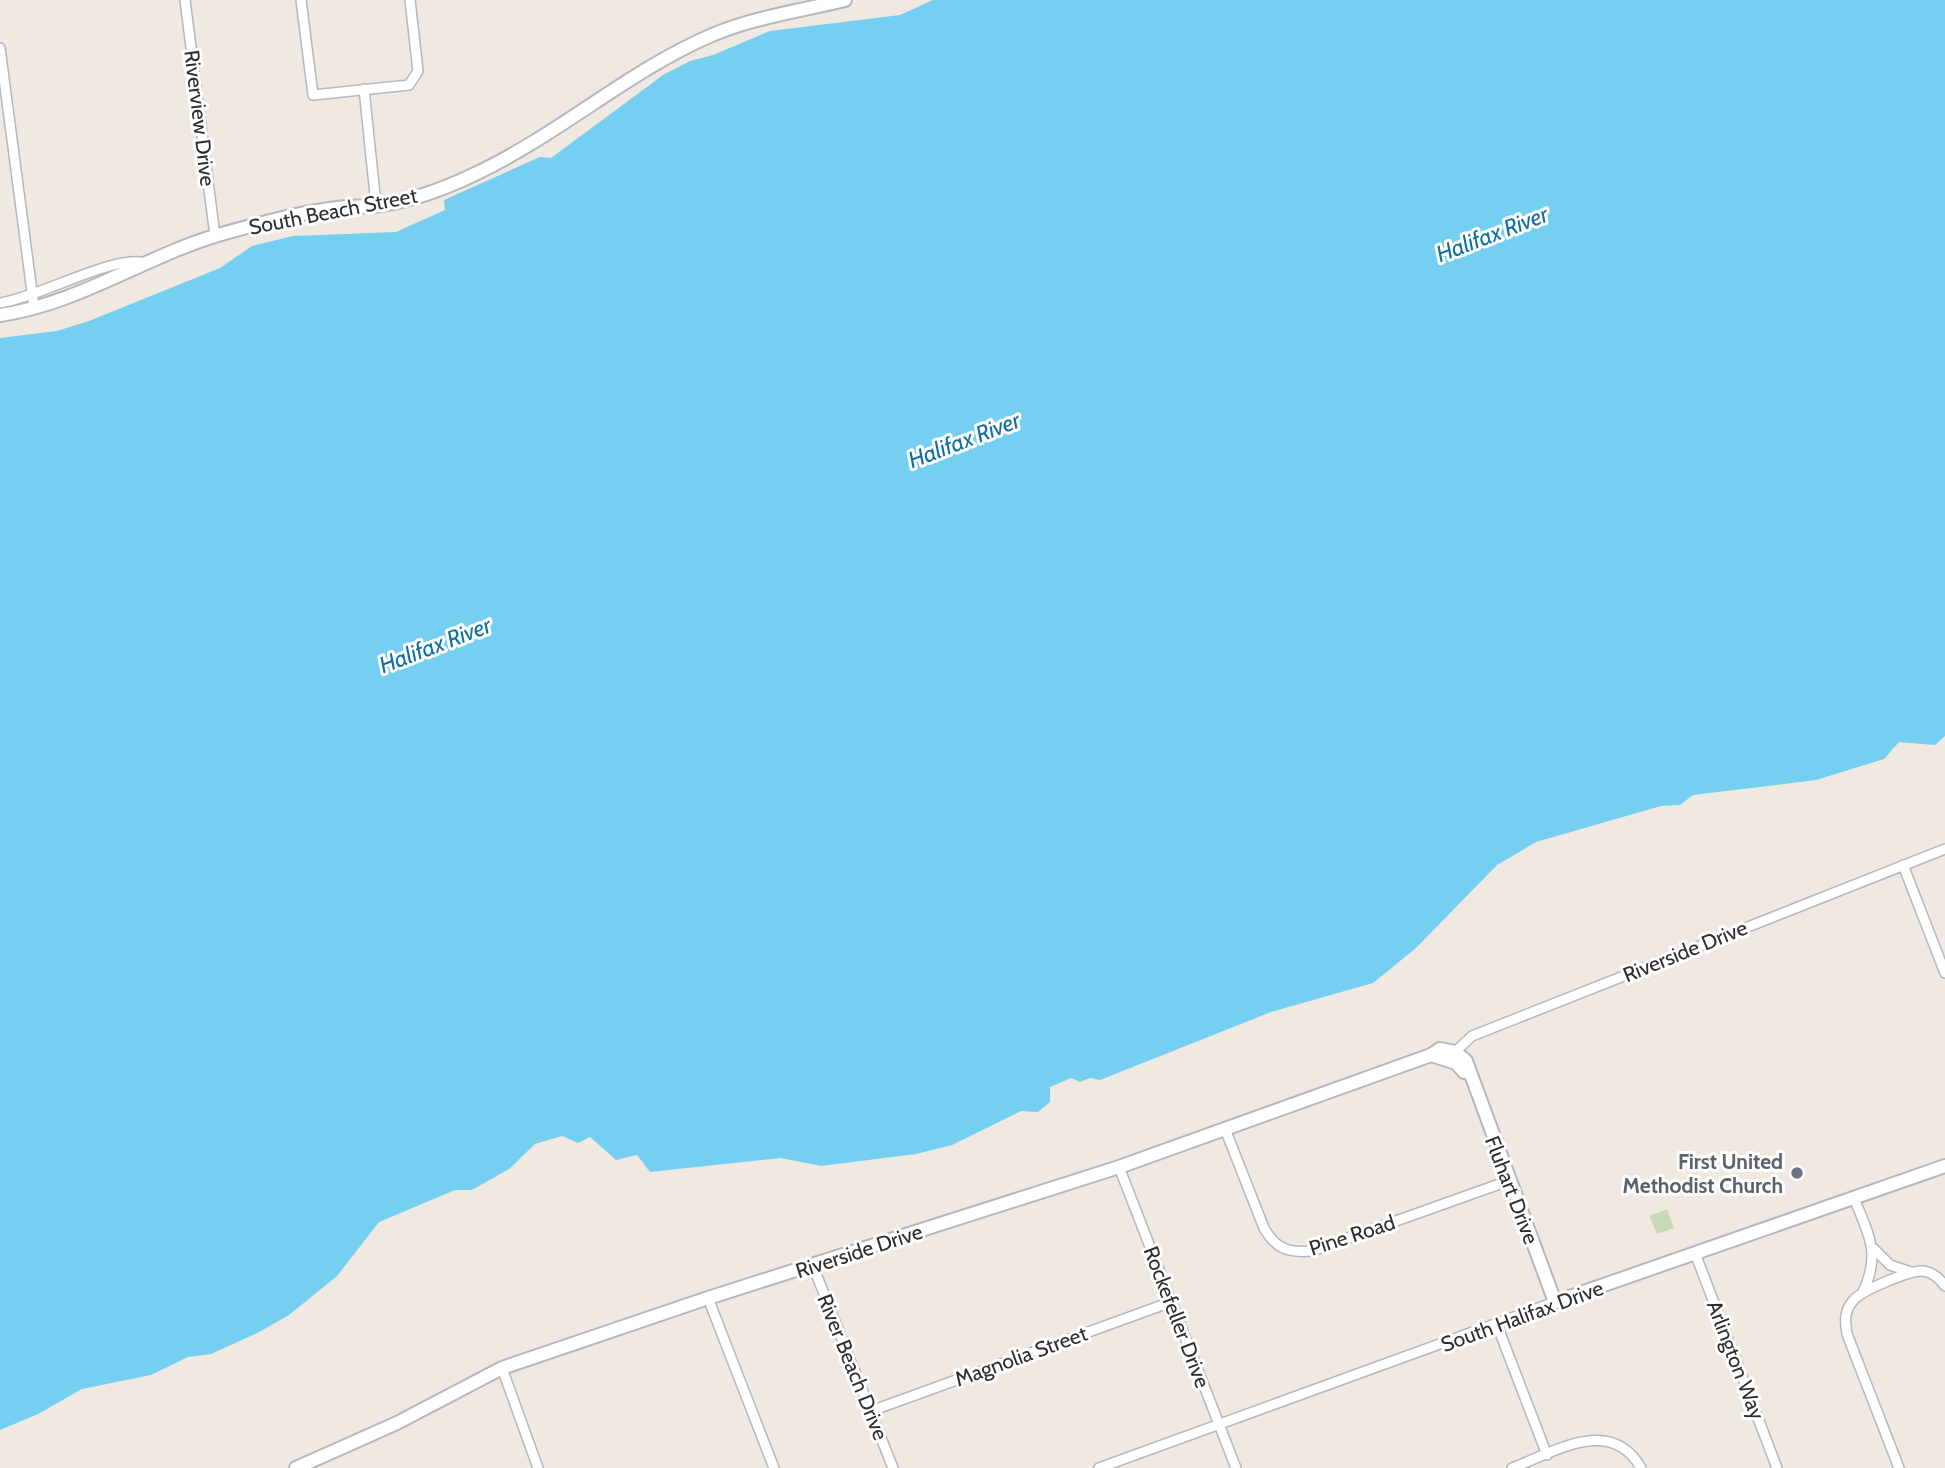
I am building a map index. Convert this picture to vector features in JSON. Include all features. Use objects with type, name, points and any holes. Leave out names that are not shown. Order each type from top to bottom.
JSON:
[{"type":"street","name":"Riverview Drive","points":[[185,0],[215,236]]},
{"type":"street","points":[[301,0],[313,95],[410,85],[418,71],[410,0]]},
{"type":"street","name":"South Beach Street","points":[[0,314],[148,264],[215,236],[337,208],[376,205],[417,196],[474,174],[562,127],[673,54],[713,35],[769,16],[845,0]]},
{"type":"street","points":[[0,48],[33,302],[0,303]]},
{"type":"street","points":[[364,89],[376,205]]},
{"type":"street","name":"Riverside Drive","points":[[296,1468],[397,1423],[502,1368],[708,1298],[1118,1167],[1431,1055],[1440,1049],[1450,1055],[1472,1035],[1945,849]]},
{"type":"street","points":[[1903,865],[1945,973]]},
{"type":"street","name":"Fluhart Drive","points":[[1450,1055],[1465,1061],[1555,1302]]},
{"type":"street","name":"Pine Road","points":[[1225,1129],[1264,1228],[1273,1242],[1283,1250],[1312,1251],[1508,1181]]},
{"type":"street","name":"South Halifax Drive","points":[[1099,1468],[1555,1302],[1945,1166]]},
{"type":"street","name":"Rockefeller Drive","points":[[1118,1167],[1236,1468]]},
{"type":"street","points":[[1854,1198],[1873,1247],[1874,1263],[1863,1292]]},
{"type":"street","points":[[1873,1247],[1890,1265],[1933,1274],[1945,1286]]},
{"type":"street","name":"Arlington Way","points":[[1695,1253],[1777,1468]]},
{"type":"street","name":"River Beach Drive","points":[[813,1266],[893,1468]]},
{"type":"street","points":[[1899,1468],[1847,1334],[1845,1314],[1853,1300],[1863,1292],[1914,1272]]},
{"type":"street","points":[[708,1298],[774,1468]]},
{"type":"street","name":"Magnolia Street","points":[[871,1411],[1171,1302]]},
{"type":"street","points":[[1497,1325],[1547,1455]]},
{"type":"street","points":[[502,1368],[538,1468]]},
{"type":"street","points":[[1512,1468],[1582,1442],[1603,1440],[1625,1447],[1641,1468]]},
{"type":"green space","points":[[1667,1209],[1674,1228],[1657,1234],[1649,1216]]},
{"type":"water","name":"Halifax River","points":[[933,0],[1945,0],[1945,736],[1935,745],[1899,742],[1884,759],[1816,780],[1693,795],[1680,805],[1661,806],[1536,842],[1497,865],[1416,948],[1373,983],[1271,1012],[1100,1080],[1090,1078],[1080,1082],[1071,1078],[1050,1087],[1050,1102],[1038,1112],[1021,1111],[952,1145],[916,1154],[821,1166],[781,1158],[650,1172],[637,1155],[616,1160],[590,1137],[578,1143],[562,1136],[535,1144],[509,1169],[472,1190],[455,1190],[379,1222],[337,1276],[289,1315],[259,1332],[211,1354],[188,1357],[151,1375],[82,1389],[38,1414],[0,1430],[0,338],[57,331],[89,321],[220,268],[252,246],[293,236],[396,232],[445,210],[444,200],[540,157],[551,158],[663,75],[690,61],[713,55],[770,31],[900,15]]},
{"type":"place","name":"First United Methodist Church","points":[[1797,1173]]}]
